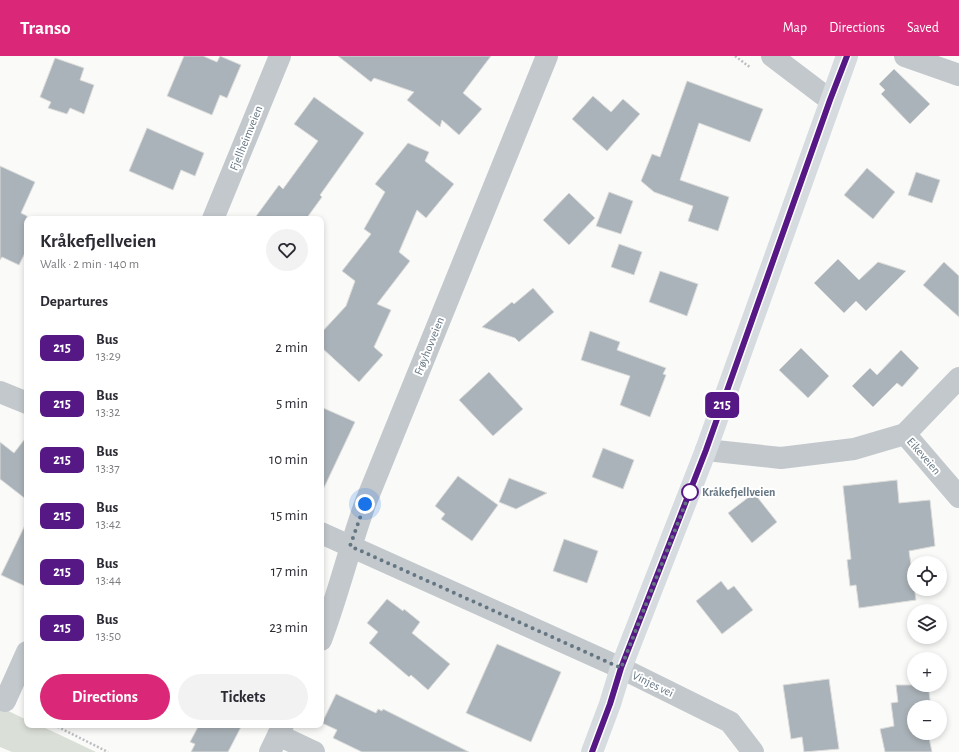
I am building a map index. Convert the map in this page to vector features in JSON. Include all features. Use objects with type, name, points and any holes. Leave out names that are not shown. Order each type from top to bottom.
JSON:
[{"type":"main road","points":[[592,752],[610,704],[621,668],[706,450],[847,56]]},
{"type":"street","name":"Fjellheimveien","points":[[214,216],[280,56]]},
{"type":"street","name":"Frøyhovveien","points":[[324,632],[334,606],[350,546],[365,504],[546,56]]},
{"type":"street","points":[[772,56],[830,100]]},
{"type":"street","points":[[905,56],[959,75]]},
{"type":"street","points":[[706,450],[780,458],[854,449],[905,434],[959,378]]},
{"type":"street","points":[[0,392],[24,402]]},
{"type":"street","name":"Eikeveien","points":[[905,434],[959,497]]},
{"type":"street","name":"Vinjes vei","points":[[324,534],[621,668],[730,722],[753,752]]},
{"type":"street","points":[[5,701],[24,659]]},
{"type":"street","points":[[277,737],[314,752]]},
{"type":"path","points":[[60,728],[108,752]]},
{"type":"shaded area","points":[[0,707],[24,719],[24,728],[45,728],[96,752],[12,752],[0,747]]},
{"type":"building","points":[[184,56],[203,56],[217,62],[220,56],[241,65],[227,98],[220,95],[212,115],[167,96]]},
{"type":"building","points":[[338,56],[491,56],[463,93],[482,109],[459,135],[442,120],[440,127],[407,100],[414,92],[374,78],[371,82]]},
{"type":"building","points":[[55,58],[84,68],[80,80],[94,85],[84,114],[70,108],[67,114],[48,108],[51,102],[40,97]]},
{"type":"building","points":[[894,69],[930,104],[910,124],[881,94],[885,90],[879,84]]},
{"type":"building","points":[[687,81],[763,109],[750,142],[699,123],[680,180],[729,197],[718,231],[688,221],[693,206],[654,192],[641,181],[652,154],[660,157]]},
{"type":"building","points":[[593,96],[611,112],[623,99],[640,114],[607,151],[572,119]]},
{"type":"building","points":[[314,97],[364,133],[320,195],[322,197],[308,216],[256,216],[279,185],[283,189],[318,141],[294,124]]},
{"type":"building","points":[[147,128],[204,153],[195,176],[181,170],[173,190],[129,171]]},
{"type":"building","points":[[408,143],[429,152],[425,161],[454,184],[426,218],[417,210],[399,252],[410,261],[377,304],[391,310],[374,347],[383,355],[359,382],[324,350],[324,330],[346,306],[355,281],[342,271],[371,234],[364,229],[385,192],[375,184]]},
{"type":"building","points":[[0,166],[35,182],[21,213],[27,216],[24,216],[24,255],[19,265],[2,257],[0,260]]},
{"type":"building","points":[[867,168],[895,192],[873,219],[844,195]]},
{"type":"building","points":[[916,172],[940,180],[932,203],[908,195]]},
{"type":"building","points":[[609,192],[633,201],[621,234],[596,226]]},
{"type":"building","points":[[569,193],[595,218],[569,245],[543,220]]},
{"type":"building","points":[[619,244],[642,252],[634,275],[611,267]]},
{"type":"building","points":[[838,259],[859,280],[878,262],[906,271],[866,311],[856,301],[844,313],[814,283]]},
{"type":"building","points":[[944,262],[959,276],[959,317],[923,285]]},
{"type":"building","points":[[660,271],[698,284],[687,316],[649,302]]},
{"type":"building","points":[[533,288],[554,312],[519,342],[515,338],[482,327],[512,302],[514,304]]},
{"type":"building","points":[[590,331],[620,342],[617,350],[666,368],[663,374],[666,375],[650,417],[620,405],[630,376],[581,360]]},
{"type":"building","points":[[801,348],[829,376],[808,398],[779,370]]},
{"type":"building","points":[[901,350],[919,368],[902,387],[897,383],[873,407],[852,386],[870,368],[877,375]]},
{"type":"building","points":[[489,372],[523,409],[493,436],[459,400]]},
{"type":"building","points":[[324,408],[355,422],[324,488]]},
{"type":"building","points":[[24,440],[24,498],[0,479],[0,442],[14,453]]},
{"type":"building","points":[[603,448],[634,460],[623,489],[592,477]]},
{"type":"building","points":[[458,476],[498,505],[472,541],[441,519],[445,514],[435,506]]},
{"type":"building","points":[[509,478],[547,493],[516,509],[499,502]]},
{"type":"building","points":[[897,480],[899,503],[930,500],[935,546],[909,551],[910,556],[907,556],[907,596],[915,596],[916,600],[859,608],[856,585],[850,586],[847,560],[851,559],[843,486]]},
{"type":"building","points":[[754,493],[777,522],[752,543],[728,513]]},
{"type":"building","points":[[24,527],[24,586],[1,575]]},
{"type":"building","points":[[564,539],[598,551],[587,583],[553,571]]},
{"type":"building","points":[[721,581],[728,590],[734,586],[753,610],[722,634],[696,601]]},
{"type":"building","points":[[387,599],[403,611],[404,609],[420,622],[412,633],[450,664],[428,690],[411,675],[409,677],[369,643],[378,632],[367,623]]},
{"type":"building","points":[[497,644],[561,672],[531,742],[466,713]]},
{"type":"building","points":[[829,679],[839,749],[804,752],[802,737],[791,739],[783,685]]},
{"type":"building","points":[[896,685],[907,685],[907,692],[929,692],[930,700],[907,700],[907,740],[929,740],[932,752],[885,752],[880,729],[894,726],[891,703],[898,702]]},
{"type":"building","points":[[336,694],[376,713],[378,709],[382,711],[383,709],[469,752],[362,752],[333,738],[337,730],[324,724],[324,719]]},
{"type":"building","points":[[197,728],[240,728],[228,752],[191,752],[195,744],[190,742]]},
{"type":"bus line","name":"215","points":[[592,752],[610,704],[621,668],[706,450],[847,56]]},
{"type":"place","name":"Kråkefjellveien","points":[[690,492]]},
{"type":"route","points":[[365,504],[350,546],[621,668],[690,492]]}]
